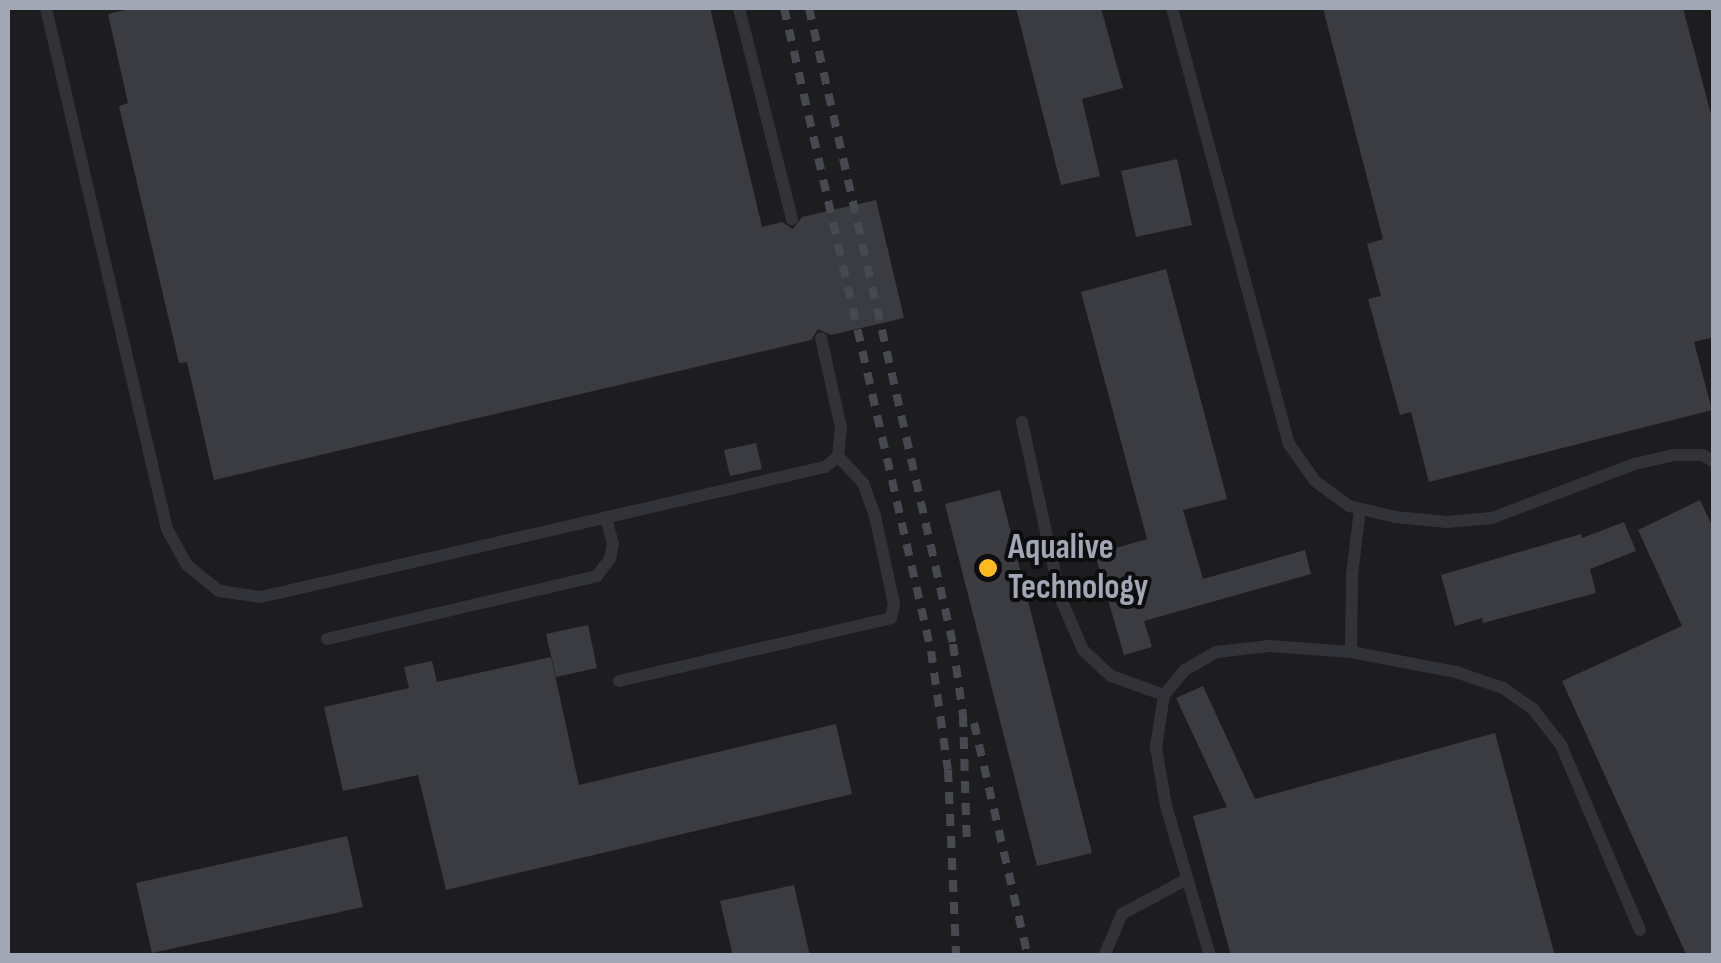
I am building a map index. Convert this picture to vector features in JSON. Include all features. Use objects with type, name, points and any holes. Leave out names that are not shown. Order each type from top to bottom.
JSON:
[{"type":"lane","points":[[46,8],[167,529],[187,566],[219,591],[261,597],[825,467],[838,456],[841,428],[821,338]]},
{"type":"lane","points":[[739,8],[792,220]]},
{"type":"lane","points":[[1172,8],[1289,444],[1314,481],[1349,506],[1446,522],[1492,518],[1634,464],[1675,455],[1704,455],[1714,462]]},
{"type":"lane","points":[[1022,422],[1060,597],[1083,650],[1111,676],[1164,694]]},
{"type":"lane","points":[[620,682],[891,618],[894,604],[875,516],[863,483],[838,456]]},
{"type":"lane","points":[[1351,652],[1352,575],[1360,509]]},
{"type":"lane","points":[[327,639],[597,576],[610,560],[613,544],[606,517]]},
{"type":"lane","points":[[1210,956],[1166,806],[1156,747],[1164,694],[1185,670],[1216,652],[1270,646],[1351,652],[1456,672],[1503,688],[1533,709],[1561,745],[1640,930]]},
{"type":"lane","points":[[1104,956],[1122,914],[1187,879]]},
{"type":"shaded area","points":[[8,8],[1713,8],[1713,955],[8,955]]},
{"type":"building","points":[[134,8],[710,8],[762,227],[782,222],[793,229],[802,217],[876,200],[904,318],[831,335],[818,329],[811,340],[214,480],[187,362],[179,363],[119,106],[128,103],[108,14]]},
{"type":"building","points":[[1016,8],[1101,8],[1123,88],[1082,99],[1100,176],[1061,185]]},
{"type":"building","points":[[1323,8],[1683,8],[1714,126],[1714,337],[1694,342],[1712,410],[1429,482],[1411,412],[1400,415],[1368,299],[1381,296],[1367,244],[1383,239]]},
{"type":"building","points":[[1177,159],[1192,225],[1136,237],[1121,171]]},
{"type":"building","points":[[1166,269],[1227,499],[1183,510],[1203,579],[1305,550],[1311,574],[1144,621],[1152,647],[1124,655],[1095,554],[1147,539],[1081,292]]},
{"type":"building","points":[[756,443],[762,469],[730,476],[724,450]]},
{"type":"building","points":[[1000,490],[1092,853],[1037,866],[945,504]]},
{"type":"building","points":[[1700,500],[1714,530],[1714,956],[1687,956],[1562,681],[1682,626],[1638,530]]},
{"type":"building","points":[[1624,522],[1636,551],[1590,569],[1596,593],[1483,623],[1482,618],[1455,626],[1441,575],[1581,534],[1582,538]]},
{"type":"building","points":[[588,625],[597,668],[556,677],[546,634]]},
{"type":"building","points":[[551,657],[579,785],[836,724],[852,794],[446,890],[418,775],[343,791],[324,707],[409,688],[404,667],[432,661],[437,682]]},
{"type":"building","points":[[1203,686],[1255,799],[1495,733],[1555,956],[1231,956],[1193,816],[1227,807],[1176,698]]},
{"type":"building","points":[[347,836],[363,907],[152,953],[136,883]]},
{"type":"building","points":[[794,885],[810,956],[733,956],[720,901]]},
{"type":"railway","points":[[784,8],[931,651],[948,770],[956,956]]},
{"type":"railway","points":[[809,8],[953,644],[963,715],[967,846]]},
{"type":"railway","points":[[974,723],[1027,953]]},
{"type":"place","name":"Aqualive Technology","points":[[988,568]]}]
